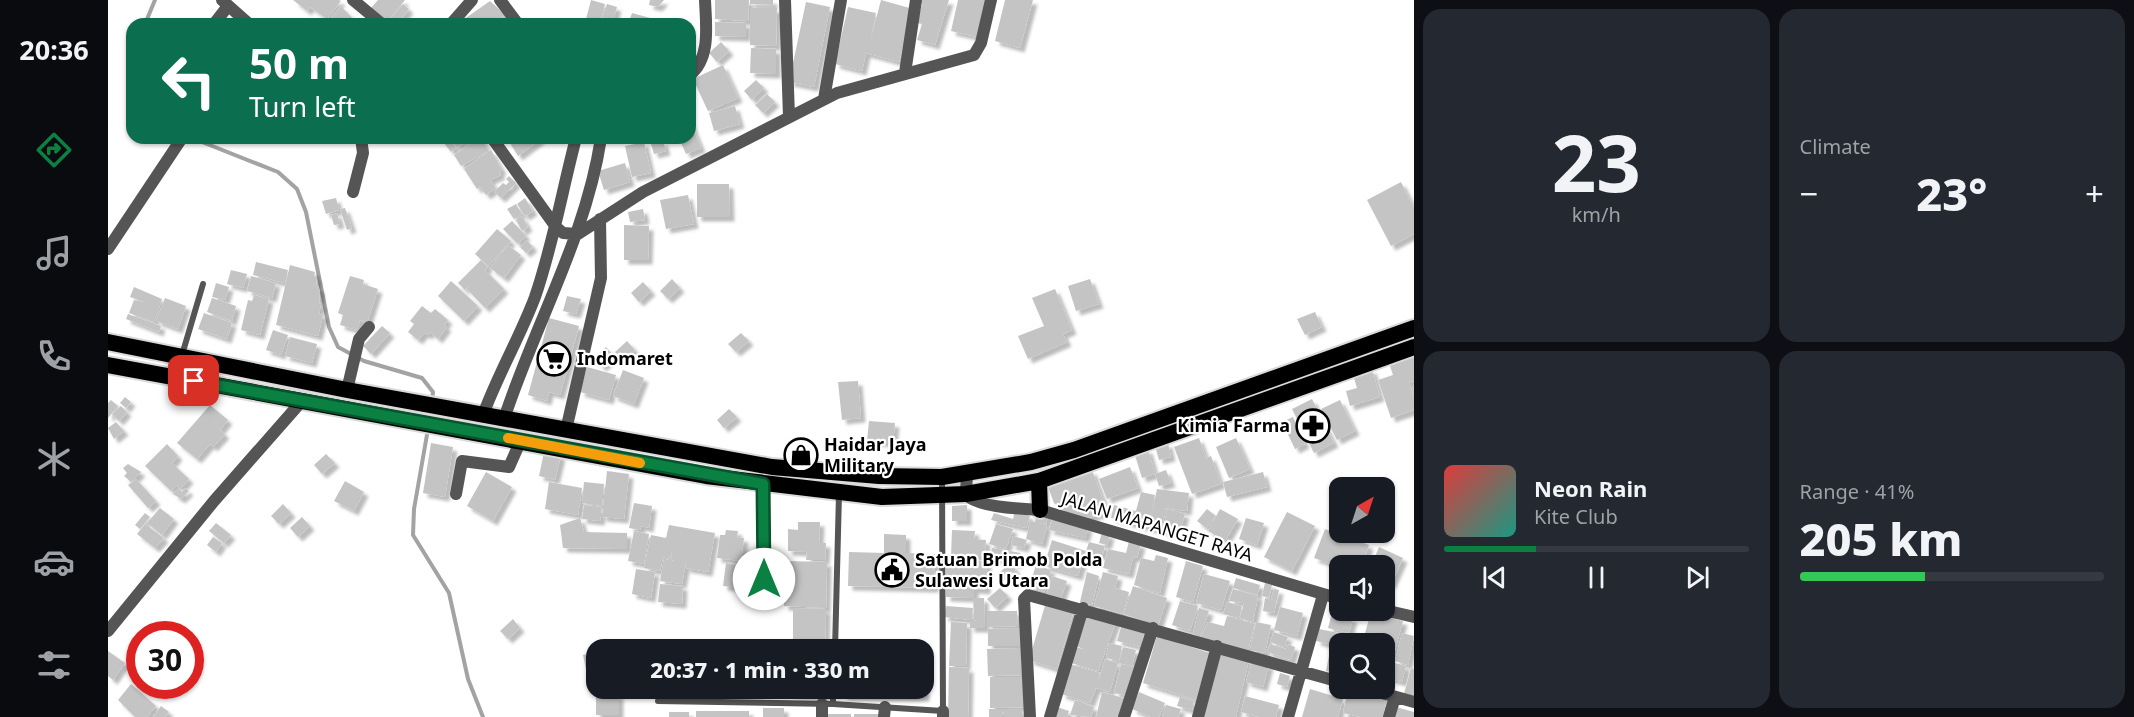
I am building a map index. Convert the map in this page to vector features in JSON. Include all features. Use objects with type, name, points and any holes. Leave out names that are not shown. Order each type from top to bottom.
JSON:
[{"type":"highway","points":[[108,342],[347,390],[772,467],[879,476],[942,477],[1031,462],[1074,450],[1414,328]]},
{"type":"highway","points":[[108,365],[301,402],[763,484],[882,497],[966,494],[1039,481],[1414,347]]},
{"type":"highway","points":[[1039,481],[1040,510]]},
{"type":"street","points":[[353,0],[375,18]]},
{"type":"street","points":[[456,18],[472,0]]},
{"type":"street","points":[[500,0],[514,18]]},
{"type":"street","points":[[696,68],[702,61],[705,50],[705,0]]},
{"type":"street","points":[[785,0],[789,117]]},
{"type":"street","points":[[824,99],[841,0]]},
{"type":"street","points":[[905,73],[916,0]]},
{"type":"street","points":[[496,144],[556,227],[563,233],[578,234],[643,192],[824,99],[858,85],[954,62],[976,53],[981,44],[991,0]]},
{"type":"street","points":[[217,18],[225,3],[242,18]]},
{"type":"street","points":[[108,249],[178,144]]},
{"type":"street","points":[[352,192],[363,153],[362,144]]},
{"type":"street","points":[[478,413],[535,296],[556,227],[575,144]]},
{"type":"street","points":[[504,419],[521,367],[578,234],[600,144]]},
{"type":"street","points":[[566,430],[600,278],[600,219]]},
{"type":"street","points":[[347,390],[359,339],[369,327]]},
{"type":"street","points":[[108,631],[214,501],[301,402]]},
{"type":"street","points":[[456,494],[462,461],[509,466],[521,440]]},
{"type":"street","points":[[966,494],[967,473]]},
{"type":"street","points":[[763,484],[764,602]]},
{"type":"street","name":"JALAN MAPANGET RAYA","points":[[966,494],[976,501],[1040,510],[1329,596]]},
{"type":"street","points":[[1288,717],[1323,595]]},
{"type":"street","points":[[1030,717],[1025,596],[1083,608],[1153,627],[1329,679]]},
{"type":"street","points":[[1050,717],[1083,608]]},
{"type":"street","points":[[1395,613],[1414,617]]},
{"type":"street","points":[[1124,717],[1153,627]]},
{"type":"street","points":[[1197,717],[1217,646]]},
{"type":"street","points":[[1395,697],[1414,702]]},
{"type":"street","points":[[1389,717],[1394,699]]},
{"type":"lane","points":[[182,357],[203,284]]},
{"type":"lane","points":[[658,700],[943,714],[942,477]]},
{"type":"lane","points":[[834,639],[839,493]]},
{"type":"building","points":[[293,0],[341,1],[328,18],[310,7],[307,11]]},
{"type":"building","points":[[378,0],[405,0],[390,18],[382,18],[371,8]]},
{"type":"building","points":[[591,0],[605,4],[601,18],[586,18]]},
{"type":"building","points":[[650,0],[664,0],[658,7],[649,5]]},
{"type":"building","points":[[715,0],[749,0],[748,21],[715,19]]},
{"type":"building","points":[[750,0],[773,0],[773,5],[750,4]]},
{"type":"building","points":[[881,0],[913,9],[899,62],[866,53],[862,71],[835,64],[848,7],[876,13],[870,42]]},
{"type":"building","points":[[919,0],[949,0],[935,45],[917,40],[922,24],[917,23],[922,4],[918,3]]},
{"type":"building","points":[[958,0],[986,0],[977,37],[951,31]]},
{"type":"building","points":[[1005,0],[1033,0],[1020,48],[995,41]]},
{"type":"building","points":[[490,1],[505,15],[501,18],[466,18]]},
{"type":"building","points":[[806,2],[830,7],[814,87],[789,82]]},
{"type":"building","points":[[403,4],[409,9],[402,18],[391,18]]},
{"type":"building","points":[[607,4],[617,7],[614,18],[602,18]]},
{"type":"building","points":[[341,6],[352,18],[331,18]]},
{"type":"building","points":[[750,8],[777,8],[776,46],[750,45]]},
{"type":"building","points":[[632,13],[650,18],[630,18]]},
{"type":"building","points":[[715,22],[746,23],[746,37],[715,36]]},
{"type":"building","points":[[721,42],[729,51],[717,62],[709,53]]},
{"type":"building","points":[[751,48],[776,49],[776,74],[750,73]]},
{"type":"building","points":[[723,65],[738,98],[708,111],[696,85],[696,78]]},
{"type":"building","points":[[756,80],[764,88],[752,100],[744,91]]},
{"type":"building","points":[[767,94],[775,102],[763,113],[755,105]]},
{"type":"building","points":[[735,106],[740,124],[714,131],[709,113]]},
{"type":"building","points":[[696,136],[701,148],[686,154],[682,144],[696,144]]},
{"type":"building","points":[[445,144],[453,144],[456,148],[451,152]]},
{"type":"building","points":[[470,144],[485,144],[489,151],[461,166],[454,155]]},
{"type":"building","points":[[511,144],[534,144],[518,156]]},
{"type":"building","points":[[644,144],[651,173],[632,177],[625,146]]},
{"type":"building","points":[[651,144],[664,144],[666,151],[654,154]]},
{"type":"building","points":[[491,150],[502,170],[499,172],[501,175],[490,180],[496,188],[486,195],[480,187],[477,189],[464,169]]},
{"type":"building","points":[[625,163],[630,182],[604,190],[598,171]]},
{"type":"building","points":[[509,176],[516,183],[501,198],[494,192],[503,183],[506,185],[509,182],[506,179]]},
{"type":"building","points":[[1401,182],[1414,208],[1414,234],[1391,246],[1367,200]]},
{"type":"building","points":[[697,184],[729,184],[730,217],[697,217]]},
{"type":"building","points":[[688,195],[694,224],[666,229],[660,200]]},
{"type":"building","points":[[336,198],[339,210],[326,214],[322,201]]},
{"type":"building","points":[[525,198],[533,211],[525,216],[517,204]]},
{"type":"building","points":[[516,204],[522,214],[514,219],[507,209]]},
{"type":"building","points":[[345,208],[352,228],[347,230],[340,209]]},
{"type":"building","points":[[643,209],[645,220],[630,222],[628,212]]},
{"type":"building","points":[[337,213],[340,224],[334,225],[331,215]]},
{"type":"building","points":[[522,216],[528,227],[522,231],[516,220]]},
{"type":"building","points":[[512,221],[526,236],[518,244],[503,229]]},
{"type":"building","points":[[624,225],[649,226],[648,260],[624,260]]},
{"type":"building","points":[[497,229],[511,241],[488,266],[475,254]]},
{"type":"building","points":[[527,240],[533,247],[526,253],[520,247]]},
{"type":"building","points":[[508,245],[521,255],[504,278],[490,268]]},
{"type":"building","points":[[481,260],[488,267],[485,270],[504,289],[485,308],[467,289],[472,283],[465,290],[458,283]]},
{"type":"building","points":[[256,262],[288,270],[285,283],[253,275]]},
{"type":"building","points":[[290,265],[315,272],[314,276],[317,277],[316,285],[320,290],[319,303],[321,304],[319,314],[323,315],[318,336],[276,325]]},
{"type":"building","points":[[231,270],[247,274],[243,288],[227,284]]},
{"type":"building","points":[[251,276],[276,283],[272,298],[247,291]]},
{"type":"building","points":[[350,276],[364,280],[363,284],[378,289],[367,323],[360,320],[357,330],[340,325],[343,315],[338,313]]},
{"type":"building","points":[[672,279],[680,288],[668,299],[660,291]]},
{"type":"building","points":[[1090,279],[1099,304],[1076,311],[1068,286]]},
{"type":"building","points":[[451,281],[478,306],[464,321],[438,296]]},
{"type":"building","points":[[643,282],[651,291],[639,302],[631,293]]},
{"type":"building","points":[[216,283],[229,287],[225,300],[212,297]]},
{"type":"building","points":[[134,287],[162,299],[154,322],[129,313],[134,300],[147,303],[130,297]]},
{"type":"building","points":[[1055,289],[1072,330],[1063,334],[1067,342],[1028,359],[1018,336],[1044,326],[1032,298]]},
{"type":"building","points":[[254,295],[269,299],[260,335],[241,330],[248,300],[252,301]]},
{"type":"building","points":[[567,296],[581,299],[576,314],[563,311]]},
{"type":"building","points":[[165,298],[186,306],[178,329],[156,321]]},
{"type":"building","points":[[212,298],[236,306],[232,321],[207,312]]},
{"type":"building","points":[[422,306],[431,313],[435,309],[448,320],[444,325],[447,327],[438,339],[430,332],[428,335],[424,333],[418,340],[408,332],[414,324],[410,321]]},
{"type":"building","points":[[1315,312],[1322,327],[1305,335],[1297,319]]},
{"type":"building","points":[[204,313],[232,323],[227,339],[198,329]]},
{"type":"building","points":[[128,314],[161,326],[159,332],[126,319]]},
{"type":"building","name":"Indomaret","points":[[549,318],[579,326],[560,395],[549,392],[547,401],[528,395]]},
{"type":"building","points":[[382,326],[390,333],[371,354],[363,346]]},
{"type":"building","points":[[273,330],[288,335],[281,355],[266,350]]},
{"type":"building","points":[[741,333],[749,341],[736,352],[728,344]]},
{"type":"building","points":[[290,337],[317,344],[312,363],[285,356]]},
{"type":"building","points":[[627,341],[635,350],[623,361],[615,352]]},
{"type":"building","points":[[606,347],[614,356],[602,367],[594,358]]},
{"type":"building","points":[[1414,355],[1414,381],[1409,382],[1414,398],[1414,410],[1391,418],[1378,380],[1393,375],[1389,363]]},
{"type":"building","points":[[587,367],[616,375],[609,400],[580,392]]},
{"type":"building","points":[[1372,369],[1380,397],[1350,406],[1346,391],[1357,388],[1353,375]]},
{"type":"building","points":[[623,370],[644,378],[634,404],[613,396]]},
{"type":"building","points":[[858,381],[861,418],[842,420],[838,382]]},
{"type":"building","points":[[125,397],[131,402],[126,408],[120,403]]},
{"type":"building","name":"Kimia Farma","points":[[1312,399],[1334,443],[1314,453],[1292,409]]},
{"type":"building","points":[[111,400],[118,406],[108,418],[108,403]]},
{"type":"building","points":[[1340,400],[1355,431],[1337,440],[1321,409]]},
{"type":"building","points":[[210,405],[228,420],[220,430],[225,434],[213,447],[210,444],[197,459],[177,443]]},
{"type":"building","points":[[121,406],[127,412],[119,421],[112,414]]},
{"type":"building","points":[[729,409],[737,417],[724,428],[717,420]]},
{"type":"building","points":[[1293,417],[1305,444],[1295,449],[1282,422]]},
{"type":"building","points":[[869,421],[895,423],[893,443],[867,441]]},
{"type":"building","points":[[116,422],[124,431],[114,439],[108,428]]},
{"type":"building","points":[[1199,438],[1206,458],[1211,456],[1221,484],[1192,494],[1174,447]]},
{"type":"building","points":[[1236,438],[1250,469],[1229,478],[1216,447]]},
{"type":"building","points":[[431,443],[453,447],[445,497],[423,493]]},
{"type":"building","points":[[1168,443],[1171,457],[1159,460],[1155,446]]},
{"type":"building","points":[[167,444],[178,456],[172,463],[189,479],[180,489],[177,485],[171,491],[145,466]]},
{"type":"building","points":[[1148,449],[1155,474],[1142,478],[1134,452]]},
{"type":"building","points":[[544,452],[561,455],[555,480],[539,476]]},
{"type":"building","points":[[326,454],[335,463],[322,474],[314,465]]},
{"type":"building","points":[[128,464],[141,472],[131,482],[124,476],[127,473],[123,468]]},
{"type":"building","points":[[1130,467],[1138,488],[1107,499],[1099,479]]},
{"type":"building","points":[[1092,470],[1107,511],[1089,518],[1069,514],[1054,503],[1048,487]]},
{"type":"building","points":[[1166,470],[1171,483],[1159,486],[1155,474]]},
{"type":"building","points":[[607,471],[629,474],[624,519],[602,517]]},
{"type":"building","points":[[486,472],[512,487],[493,521],[467,506]]},
{"type":"building","points":[[1263,472],[1267,487],[1227,497],[1223,482]]},
{"type":"building","points":[[136,479],[156,501],[148,508],[128,485]]},
{"type":"building","points":[[345,481],[364,492],[354,511],[334,501]]},
{"type":"building","points":[[549,482],[582,488],[578,515],[545,509]]},
{"type":"building","points":[[584,482],[604,484],[602,506],[582,503]]},
{"type":"building","points":[[179,488],[182,492],[185,488],[189,491],[181,499],[173,494]]},
{"type":"building","points":[[1157,489],[1189,493],[1187,511],[1163,508],[1166,509],[1161,531],[1111,518],[1114,505],[1136,511],[1141,492],[1155,495],[1151,517]]},
{"type":"building","points":[[634,503],[652,506],[649,528],[641,526],[640,530],[629,528]]},
{"type":"building","points":[[283,504],[291,513],[279,524],[271,516]]},
{"type":"building","points":[[584,505],[602,507],[600,521],[582,519]]},
{"type":"building","points":[[967,505],[967,521],[952,521],[952,506]]},
{"type":"building","points":[[160,508],[174,519],[162,535],[147,523]]},
{"type":"building","points":[[1168,509],[1185,514],[1181,527],[1175,526],[1173,534],[1162,531]]},
{"type":"building","points":[[1207,509],[1216,516],[1206,528],[1197,521]]},
{"type":"building","points":[[1220,509],[1238,519],[1225,541],[1208,531]]},
{"type":"building","points":[[1037,510],[1049,513],[1046,524],[1038,523],[1047,525],[1042,544],[1026,539],[1030,521],[1035,522]]},
{"type":"building","points":[[1015,511],[1030,516],[1026,528],[991,520],[994,513],[1013,519]]},
{"type":"building","points":[[1287,512],[1315,526],[1292,571],[1264,557]]},
{"type":"building","points":[[145,513],[150,517],[140,529],[135,525]]},
{"type":"building","points":[[302,517],[310,526],[298,537],[290,528]]},
{"type":"building","points":[[580,518],[584,532],[627,533],[627,549],[563,548],[560,525]]},
{"type":"building","points":[[1052,518],[1088,527],[1085,538],[1049,530]]},
{"type":"building","points":[[1246,518],[1264,523],[1257,545],[1239,539]]},
{"type":"building","points":[[798,522],[820,522],[819,543],[826,543],[825,560],[806,560],[807,552],[788,551],[788,529],[798,530]]},
{"type":"building","points":[[216,523],[231,535],[224,543],[209,531]]},
{"type":"building","points":[[145,524],[164,538],[155,548],[137,534]]},
{"type":"building","points":[[996,524],[1013,529],[1006,549],[989,544]]},
{"type":"building","points":[[669,525],[715,533],[708,572],[686,568],[686,562],[682,584],[660,581],[664,559],[675,561],[671,559],[672,549],[670,559],[663,557],[660,571],[644,568],[651,535],[666,538]]},
{"type":"building","points":[[1325,529],[1329,530],[1329,543],[1369,545],[1366,555],[1329,555],[1329,563],[1314,558]]},
{"type":"building","points":[[726,530],[738,531],[737,537],[744,538],[741,561],[717,558],[720,535],[725,535]]},
{"type":"building","points":[[952,530],[975,531],[974,539],[986,540],[985,557],[951,556]]},
{"type":"building","points":[[634,531],[649,534],[644,564],[628,561]]},
{"type":"building","points":[[1102,532],[1110,535],[1107,545],[1099,543]]},
{"type":"building","name":"Satuan Brimob Polda Sulawesi Utara","points":[[884,534],[906,535],[906,553],[935,554],[934,588],[848,586],[849,552],[884,553]]},
{"type":"building","points":[[1013,536],[1027,540],[1024,548],[1011,545]]},
{"type":"building","points":[[213,537],[222,543],[216,552],[207,545]]},
{"type":"building","points":[[1052,540],[1086,551],[1089,542],[1105,546],[1102,557],[1085,553],[1078,576],[1044,566]]},
{"type":"building","points":[[1129,541],[1141,544],[1137,558],[1133,557],[1129,574],[1103,568],[1108,549],[1126,553]]},
{"type":"building","points":[[1379,547],[1403,558],[1395,576],[1395,555],[1376,555]]},
{"type":"building","points":[[992,548],[1021,553],[1018,564],[990,558]]},
{"type":"building","points":[[1156,555],[1168,558],[1160,593],[1134,585],[1141,558],[1154,561]]},
{"type":"building","points":[[946,560],[987,561],[986,590],[974,589],[974,598],[946,597]]},
{"type":"building","points":[[785,561],[827,562],[826,608],[784,606]]},
{"type":"building","points":[[1186,561],[1203,566],[1193,602],[1176,597]]},
{"type":"building","points":[[726,563],[738,565],[737,573],[744,574],[742,588],[723,586]]},
{"type":"building","points":[[1010,563],[1016,570],[1005,580],[999,573]]},
{"type":"building","points":[[1036,565],[1051,570],[1044,592],[1029,587]]},
{"type":"building","points":[[636,569],[655,572],[651,598],[632,594]]},
{"type":"building","points":[[1087,572],[1099,576],[1092,605],[1080,602]]},
{"type":"building","points":[[1103,572],[1118,576],[1115,588],[1129,592],[1123,614],[1094,606]]},
{"type":"building","points":[[1204,574],[1230,581],[1221,610],[1196,603]]},
{"type":"building","points":[[1052,576],[1067,581],[1061,598],[1047,594]]},
{"type":"building","points":[[1236,578],[1260,585],[1257,595],[1233,588]]},
{"type":"building","points":[[1265,583],[1272,585],[1269,598],[1262,596]]},
{"type":"building","points":[[660,584],[683,586],[682,604],[658,602]]},
{"type":"building","points":[[1133,586],[1167,598],[1158,626],[1124,614]]},
{"type":"building","points":[[1000,588],[1008,596],[995,608],[987,599]]},
{"type":"building","points":[[1233,589],[1258,596],[1253,622],[1240,618],[1244,603],[1229,601]]},
{"type":"building","points":[[1274,589],[1279,590],[1274,613],[1263,611],[1265,598],[1274,600],[1271,599]]},
{"type":"building","points":[[973,598],[984,598],[985,628],[970,628],[970,621],[977,621],[974,620]]},
{"type":"building","points":[[1180,601],[1198,606],[1190,631],[1172,625]]},
{"type":"building","points":[[1046,602],[1074,610],[1057,669],[1029,660]]},
{"type":"building","points":[[1227,602],[1242,606],[1239,618],[1223,614]]},
{"type":"building","points":[[946,606],[973,608],[972,620],[944,617]]},
{"type":"building","points":[[1280,607],[1303,613],[1297,636],[1274,630]]},
{"type":"building","points":[[793,608],[826,609],[825,639],[793,639]]},
{"type":"building","points":[[1199,608],[1209,611],[1200,637],[1193,634]]},
{"type":"building","points":[[987,611],[1017,611],[1018,626],[987,627]]},
{"type":"building","points":[[1088,611],[1117,619],[1098,671],[1071,663],[1076,647],[1086,650],[1076,646]]},
{"type":"building","points":[[1227,616],[1255,624],[1247,653],[1201,637],[1208,622],[1224,626]]},
{"type":"building","points":[[513,619],[520,628],[508,639],[500,631]]},
{"type":"building","points":[[1395,619],[1403,621],[1395,650],[1395,633],[1365,633],[1368,621],[1395,621]]},
{"type":"building","points":[[1330,621],[1352,621],[1349,633],[1328,628]]},
{"type":"building","points":[[951,622],[967,623],[966,666],[949,666]]},
{"type":"building","points":[[1256,622],[1271,625],[1265,653],[1250,650]]},
{"type":"building","points":[[1122,624],[1145,630],[1141,647],[1117,641]]},
{"type":"building","points":[[1021,628],[1021,646],[988,646],[988,629]]},
{"type":"building","points":[[1319,629],[1339,633],[1329,633],[1329,644],[1316,641]]},
{"type":"building","points":[[1274,632],[1288,637],[1284,647],[1270,642]]},
{"type":"building","points":[[1402,633],[1414,636],[1408,665],[1395,661]]},
{"type":"building","points":[[1157,636],[1210,653],[1196,700],[1143,683]]},
{"type":"building","points":[[1109,643],[1122,646],[1119,661],[1106,658]]},
{"type":"building","points":[[1270,644],[1286,649],[1287,644],[1295,647],[1291,660],[1267,652]]},
{"type":"building","points":[[1123,647],[1136,650],[1132,666],[1119,663]]},
{"type":"building","points":[[1021,648],[1022,675],[988,676],[987,649]]},
{"type":"building","points":[[1218,649],[1249,659],[1236,717],[1202,717]]},
{"type":"building","points":[[108,651],[125,663],[113,680],[108,676]]},
{"type":"building","points":[[1329,656],[1329,672],[1326,671]]},
{"type":"building","points":[[1105,659],[1118,663],[1110,692],[1096,688],[1090,703],[1061,694],[1070,664],[1100,673],[1098,682]]},
{"type":"building","points":[[1252,660],[1269,665],[1263,687],[1246,682]]},
{"type":"building","points":[[1395,663],[1406,666],[1402,682],[1395,680]]},
{"type":"building","points":[[1121,664],[1135,667],[1128,696],[1114,693]]},
{"type":"building","points":[[949,667],[969,668],[968,717],[948,717]]},
{"type":"building","points":[[1411,668],[1414,669],[1414,697],[1404,694]]},
{"type":"building","points":[[1280,673],[1290,676],[1287,687],[1277,684]]},
{"type":"building","points":[[990,677],[1024,677],[1025,707],[990,708]]},
{"type":"building","points":[[1310,689],[1329,695],[1329,699],[1343,699],[1338,717],[1302,717]]},
{"type":"building","points":[[126,690],[126,699],[148,699],[156,706],[147,717],[135,717],[118,700]]},
{"type":"building","points":[[1102,692],[1127,699],[1122,717],[1096,717]]},
{"type":"building","points":[[1139,692],[1165,703],[1159,717],[1151,717],[1132,709]]},
{"type":"building","points":[[1245,696],[1279,705],[1276,717],[1259,717],[1241,712]]},
{"type":"building","points":[[1180,697],[1194,701],[1192,710],[1177,706]]},
{"type":"building","points":[[596,699],[619,699],[619,715],[596,715]]},
{"type":"building","points":[[1346,699],[1387,699],[1383,717],[1361,717],[1343,713]]},
{"type":"building","points":[[1075,700],[1094,707],[1091,717],[1070,715]]},
{"type":"building","points":[[1166,705],[1181,709],[1178,717],[1162,717]]},
{"type":"building","points":[[161,706],[169,712],[165,717],[153,717]]},
{"type":"building","points":[[1057,707],[1069,711],[1067,717],[1054,717]]},
{"type":"building","points":[[1396,707],[1414,712],[1414,717],[1393,717]]},
{"type":"building","points":[[763,708],[784,708],[784,717],[763,717]]},
{"type":"building","points":[[989,709],[1002,709],[1002,717],[989,717]]},
{"type":"building","points":[[1004,709],[1022,709],[1022,717],[1004,717]]},
{"type":"building","points":[[696,711],[749,711],[749,717],[696,717]]},
{"type":"building","points":[[669,712],[689,712],[689,717],[669,717]]},
{"type":"building","points":[[825,714],[851,714],[851,717],[825,717]]},
{"type":"building","points":[[854,714],[882,714],[882,717],[854,717]]},
{"type":"waterway","points":[[148,18],[155,0]]},
{"type":"waterway","points":[[207,144],[278,172],[297,189],[306,212],[329,327],[338,347],[364,361],[422,378],[433,392],[432,400]]},
{"type":"waterway","points":[[428,429],[414,509],[413,535],[449,593],[468,679],[483,717]]},
{"type":"slow traffic","points":[[508,438],[640,463]]},
{"type":"place","name":"Indomaret","points":[[554,359]]},
{"type":"place","name":"Kimia Farma","points":[[1313,426]]},
{"type":"place","name":"Haidar Jaya Military","points":[[801,455]]},
{"type":"place","name":"Satuan Brimob Polda Sulawesi Utara","points":[[892,570]]},
{"type":"route","points":[[194,381],[706,476],[763,484],[764,579]]}]
